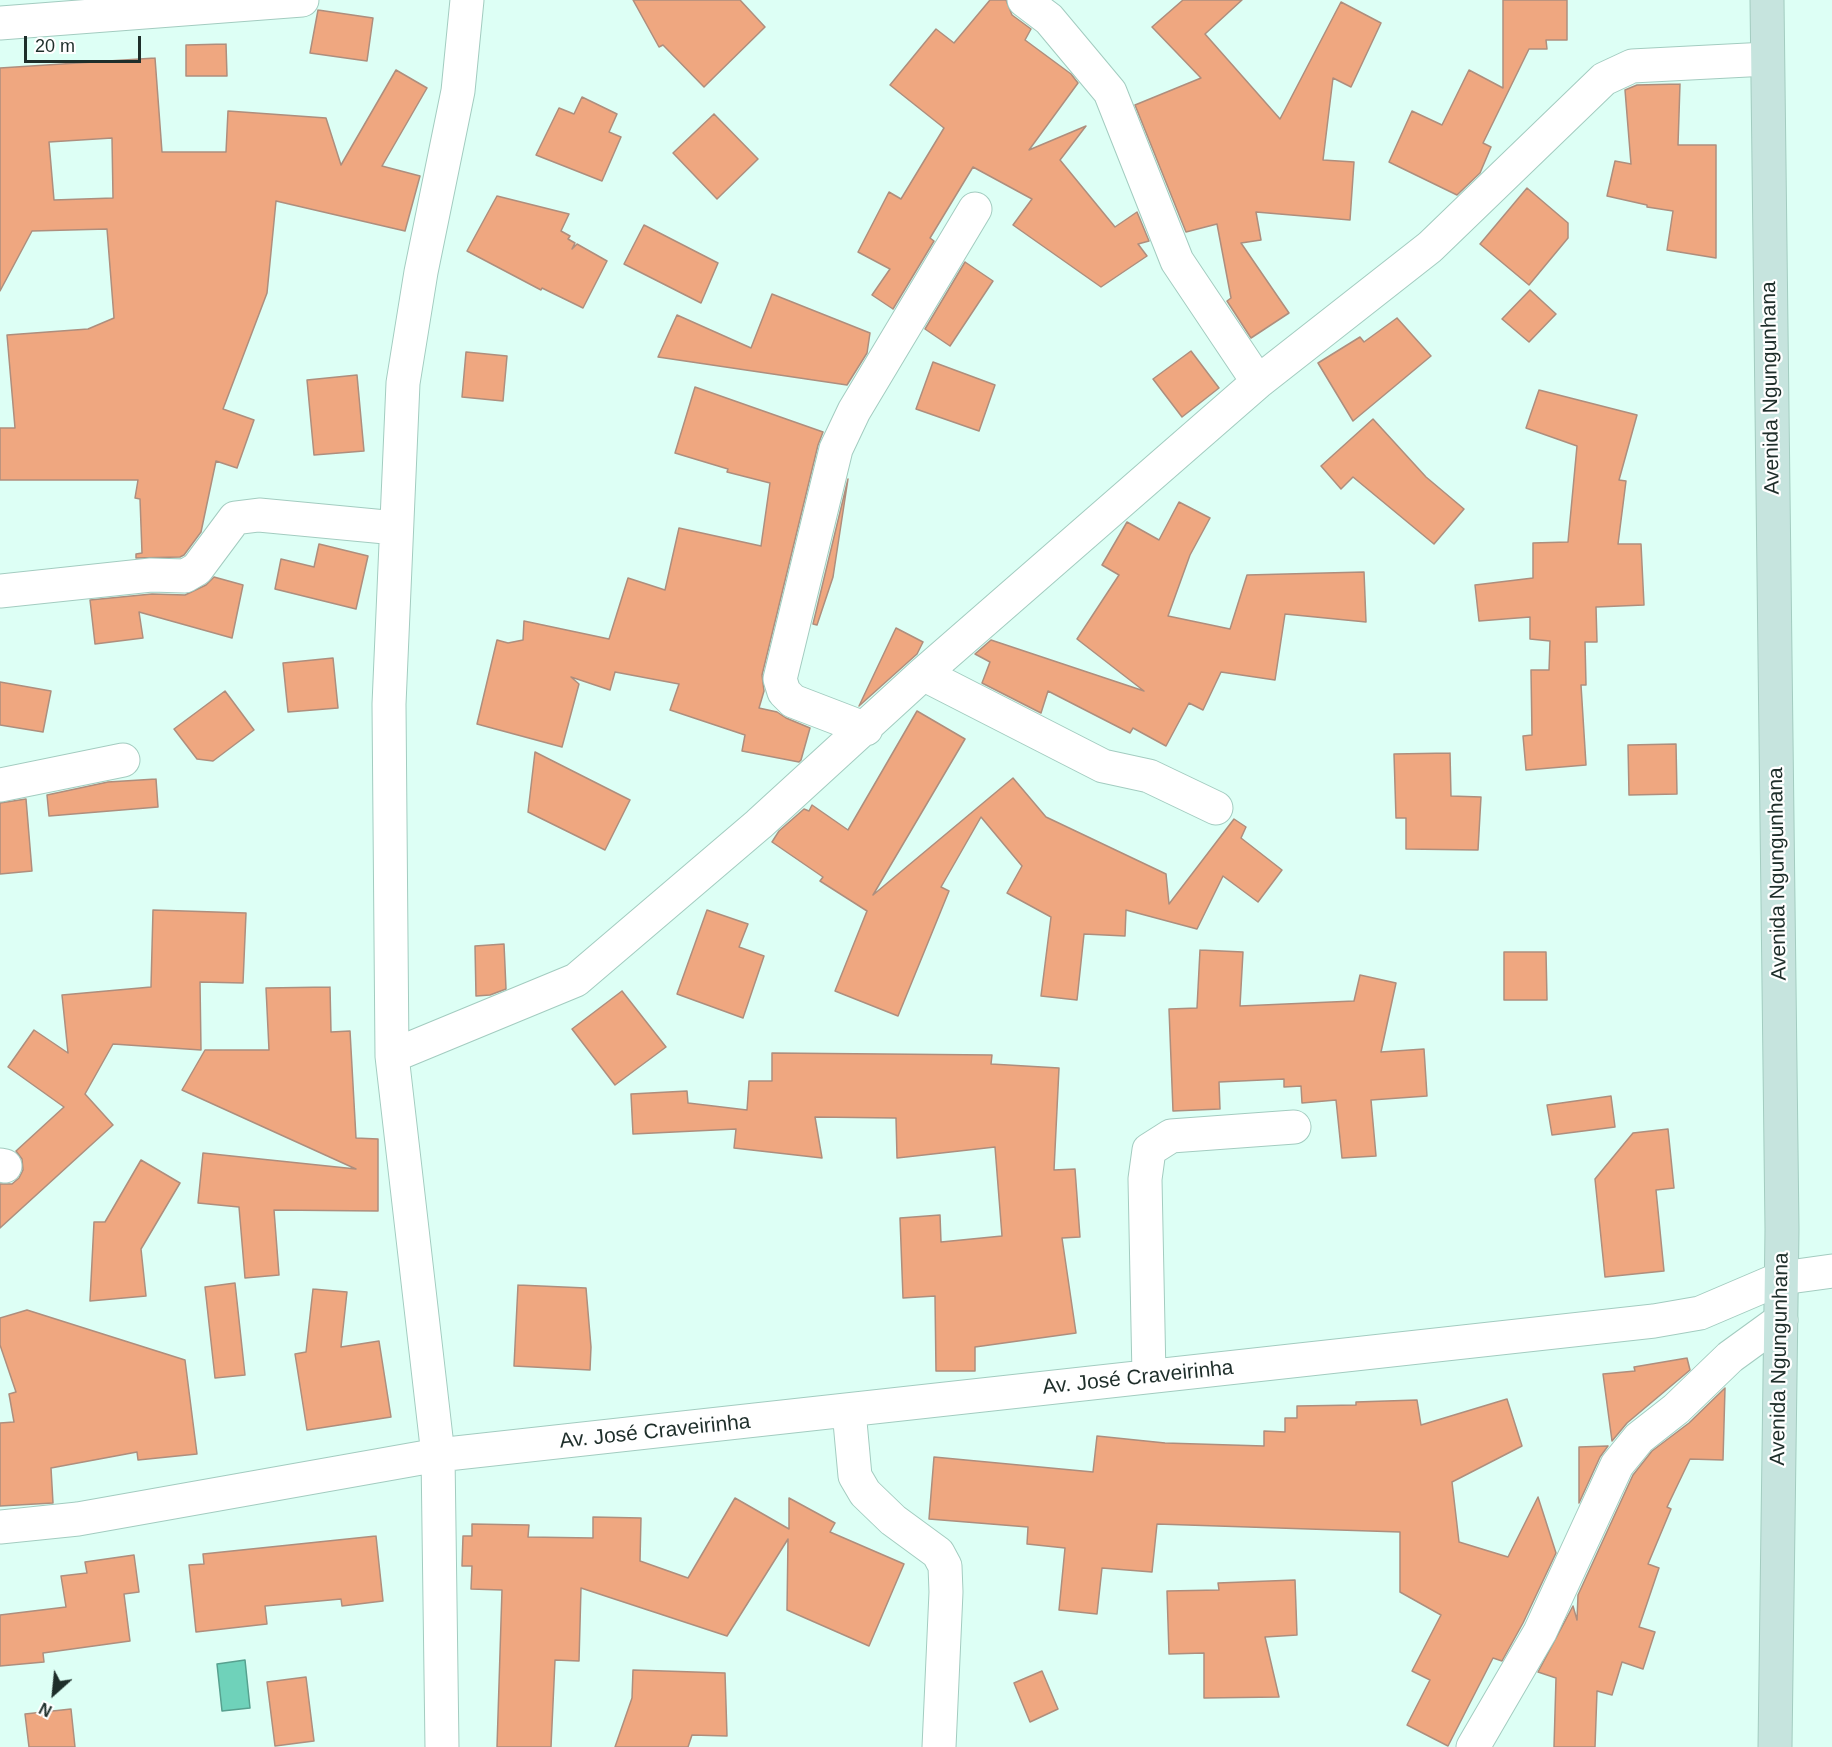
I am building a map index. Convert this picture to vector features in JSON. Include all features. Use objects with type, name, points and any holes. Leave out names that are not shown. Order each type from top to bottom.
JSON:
[{"type":"street","points":[[0,24],[302,0]]},
{"type":"street","points":[[442,1747],[438,1455],[392,1056],[389,704],[403,383],[421,272],[458,92],[467,0]]},
{"type":"street","points":[[1024,0],[1049,19],[1110,92],[1177,261],[1258,382]]},
{"type":"street","name":"Avenida Ngungunhana","points":[[1767,0],[1782,1278],[1776,1747]]},
{"type":"street","points":[[392,1056],[576,980],[866,729],[923,674],[1258,382],[1430,247],[1604,79],[1632,66],[1767,59]]},
{"type":"street","points":[[866,729],[793,701],[783,692],[780,679],[836,449],[854,411],[975,209]]},
{"type":"street","points":[[0,591],[151,575],[185,576],[197,569],[235,518],[258,515],[396,528]]},
{"type":"street","points":[[923,674],[1103,766],[1149,776],[1216,808]]},
{"type":"street","points":[[0,785],[123,760]]},
{"type":"street","points":[[1149,1377],[1145,1179],[1149,1150],[1171,1136],[1294,1127]]},
{"type":"street","name":"Av. José Craveirinha","points":[[0,1527],[78,1519],[438,1455],[1654,1321],[1700,1313],[1782,1278],[1832,1271]]},
{"type":"street","points":[[1473,1747],[1540,1632],[1617,1465],[1639,1438],[1676,1409],[1730,1357],[1781,1320]]},
{"type":"street","points":[[849,1411],[855,1476],[865,1493],[893,1520],[938,1553],[945,1566],[946,1592],[939,1747]]},
{"type":"shaded area","points":[[245,1660],[250,1708],[222,1711],[217,1664]]},
{"type":"building","points":[[633,0],[740,0],[765,27],[704,87],[663,45],[659,47]]},
{"type":"building","points":[[990,0],[1006,0],[1012,15],[1031,29],[1025,40],[1071,74],[1078,83],[1029,150],[1086,126],[1060,160],[1115,227],[1137,212],[1149,241],[1138,244],[1147,256],[1101,287],[1013,225],[1032,199],[973,167],[930,238],[934,241],[893,309],[872,295],[890,269],[858,252],[889,192],[901,199],[944,128],[890,85],[936,29],[954,43]]},
{"type":"building","points":[[1183,0],[1242,0],[1205,34],[1280,119],[1341,2],[1381,23],[1351,87],[1333,78],[1323,160],[1354,162],[1350,220],[1256,212],[1261,240],[1241,243],[1289,313],[1251,338],[1227,301],[1231,298],[1217,224],[1186,232],[1135,105],[1201,78],[1152,27]]},
{"type":"building","points":[[1503,0],[1567,0],[1567,40],[1546,40],[1547,49],[1529,49],[1483,143],[1491,147],[1480,173],[1457,195],[1389,162],[1412,111],[1442,125],[1469,70],[1503,88]]},
{"type":"building","points":[[318,10],[373,18],[367,61],[310,53]]},
{"type":"building","points":[[226,44],[227,76],[186,76],[186,45]]},
{"type":"building","points":[[155,58],[162,152],[226,152],[228,111],[326,118],[341,165],[396,70],[427,88],[382,166],[420,176],[405,231],[276,201],[267,293],[223,409],[254,420],[237,468],[216,461],[201,532],[180,557],[136,558],[136,554],[142,553],[140,499],[135,498],[138,480],[0,480],[0,428],[15,428],[7,335],[88,329],[114,318],[107,229],[32,231],[0,291],[0,68]],"holes":[[[112,138],[113,198],[54,200],[49,142]]]},
{"type":"building","points":[[1680,84],[1678,145],[1716,145],[1716,258],[1667,250],[1673,211],[1647,207],[1647,205],[1607,196],[1615,161],[1631,164],[1625,90],[1637,85]]},
{"type":"building","points":[[582,97],[617,114],[609,132],[621,137],[602,181],[536,155],[559,108],[574,114]]},
{"type":"building","points":[[714,114],[758,159],[717,199],[673,153]]},
{"type":"building","points":[[1527,188],[1568,223],[1568,238],[1529,285],[1480,244]]},
{"type":"building","points":[[497,196],[569,214],[561,231],[570,236],[568,239],[575,243],[572,249],[577,244],[607,261],[583,308],[542,288],[541,290],[467,251]]},
{"type":"building","points":[[644,225],[718,263],[701,303],[624,264]]},
{"type":"building","points":[[965,262],[993,281],[950,346],[925,329]]},
{"type":"building","points":[[1530,290],[1556,314],[1529,342],[1502,319]]},
{"type":"building","points":[[772,294],[870,333],[867,353],[847,385],[658,357],[677,315],[751,348]]},
{"type":"building","points":[[1397,318],[1431,356],[1353,421],[1318,363],[1360,337],[1364,342]]},
{"type":"building","points":[[1191,351],[1219,388],[1182,417],[1153,379]]},
{"type":"building","points":[[466,352],[507,356],[503,401],[462,397]]},
{"type":"building","points":[[933,362],[995,385],[979,431],[916,409]]},
{"type":"building","points":[[357,375],[364,451],[314,455],[307,380]]},
{"type":"building","points":[[695,387],[823,432],[762,675],[764,691],[759,708],[777,712],[810,728],[801,760],[799,762],[742,751],[745,735],[670,710],[679,684],[615,672],[610,690],[571,677],[579,684],[562,747],[477,724],[497,640],[508,643],[523,640],[524,621],[609,639],[628,578],[665,590],[679,528],[761,546],[770,483],[727,472],[728,469],[675,453]]},
{"type":"building","points":[[1539,390],[1637,415],[1619,480],[1626,481],[1618,544],[1641,544],[1644,605],[1596,607],[1597,642],[1585,642],[1586,685],[1581,685],[1586,765],[1526,770],[1523,736],[1532,735],[1531,670],[1549,670],[1550,641],[1530,639],[1530,617],[1479,621],[1475,585],[1533,578],[1533,543],[1568,542],[1577,446],[1526,428]]},
{"type":"building","points":[[1373,419],[1426,477],[1464,509],[1434,544],[1353,477],[1341,489],[1321,466]]},
{"type":"building","points":[[848,479],[833,577],[817,625],[813,624]]},
{"type":"building","points":[[1179,502],[1210,518],[1190,555],[1168,616],[1230,629],[1247,575],[1364,572],[1366,622],[1285,614],[1275,680],[1221,672],[1203,710],[1189,703],[1166,746],[1133,728],[1130,733],[1048,691],[1041,713],[982,683],[990,662],[975,654],[991,640],[1144,691],[1077,639],[1119,575],[1102,565],[1127,522],[1159,540]]},
{"type":"building","points":[[319,544],[368,556],[356,609],[275,589],[281,559],[314,567]]},
{"type":"building","points":[[214,577],[243,585],[232,638],[139,612],[143,638],[95,644],[90,600],[152,594],[185,595],[206,585]]},
{"type":"building","points":[[896,628],[923,642],[917,654],[859,706]]},
{"type":"building","points":[[333,658],[338,708],[288,712],[283,663]]},
{"type":"building","points":[[0,682],[51,691],[43,732],[0,725]]},
{"type":"building","points":[[225,691],[254,730],[213,761],[197,759],[174,729]]},
{"type":"building","points":[[917,711],[965,739],[873,895],[1013,778],[1046,817],[1166,874],[1169,904],[1234,819],[1246,827],[1241,838],[1282,870],[1258,902],[1223,876],[1197,929],[1126,910],[1125,936],[1084,934],[1077,1000],[1041,996],[1051,917],[1007,893],[1022,866],[981,817],[941,887],[949,891],[898,1016],[835,991],[867,911],[820,881],[823,877],[772,842],[779,831],[804,809],[809,811],[812,805],[848,830]]},
{"type":"building","points":[[1676,744],[1677,794],[1629,795],[1628,745]]},
{"type":"building","points":[[535,752],[630,800],[605,850],[528,812]]},
{"type":"building","points":[[1450,753],[1451,796],[1481,797],[1478,850],[1406,849],[1406,818],[1396,818],[1394,754]]},
{"type":"building","points":[[156,779],[158,807],[49,816],[47,795],[108,782]]},
{"type":"building","points":[[26,799],[32,871],[0,874],[0,803]]},
{"type":"building","points":[[153,910],[246,913],[243,983],[200,982],[201,1050],[113,1044],[85,1094],[113,1125],[0,1228],[0,1184],[12,1184],[23,1170],[22,1159],[16,1151],[64,1107],[8,1067],[34,1030],[68,1053],[62,995],[151,987]]},
{"type":"building","points":[[707,910],[748,924],[739,947],[764,956],[743,1018],[677,994]]},
{"type":"building","points":[[504,944],[506,989],[490,995],[476,996],[475,946]]},
{"type":"building","points":[[1200,950],[1243,952],[1240,1006],[1354,1001],[1360,975],[1396,983],[1381,1052],[1424,1049],[1427,1096],[1371,1100],[1376,1156],[1342,1158],[1336,1100],[1302,1103],[1301,1086],[1284,1087],[1284,1079],[1219,1082],[1220,1109],[1173,1111],[1169,1009],[1197,1008]]},
{"type":"building","points":[[1504,952],[1546,952],[1547,1000],[1504,1000]]},
{"type":"building","points":[[330,987],[331,1032],[350,1031],[356,1138],[378,1139],[378,1211],[274,1210],[279,1275],[245,1278],[239,1207],[198,1203],[203,1153],[356,1169],[182,1090],[205,1050],[269,1050],[266,988]]},
{"type":"building","points":[[622,991],[666,1047],[615,1085],[572,1029]]},
{"type":"building","points":[[772,1053],[992,1055],[991,1064],[1059,1068],[1054,1170],[1075,1169],[1080,1237],[1062,1238],[1076,1333],[975,1347],[975,1371],[936,1371],[935,1296],[903,1298],[900,1218],[940,1215],[941,1242],[1002,1236],[995,1147],[897,1158],[896,1118],[815,1117],[822,1158],[734,1148],[736,1129],[633,1134],[631,1094],[687,1091],[688,1103],[747,1110],[749,1081],[772,1081]]},
{"type":"building","points":[[1611,1096],[1615,1127],[1552,1135],[1547,1105]]},
{"type":"building","points":[[1668,1129],[1674,1188],[1656,1190],[1664,1271],[1605,1277],[1595,1179],[1633,1133]]},
{"type":"building","points":[[141,1160],[180,1183],[141,1249],[146,1296],[90,1301],[94,1222],[105,1222]]},
{"type":"building","points":[[235,1283],[245,1375],[215,1378],[205,1287]]},
{"type":"building","points":[[518,1285],[586,1288],[591,1347],[590,1370],[514,1366]]},
{"type":"building","points":[[313,1289],[347,1292],[341,1347],[379,1341],[391,1417],[307,1430],[295,1354],[306,1352]]},
{"type":"building","points":[[27,1310],[185,1360],[197,1454],[138,1460],[137,1452],[51,1468],[53,1503],[0,1506],[0,1423],[14,1422],[9,1394],[16,1392],[0,1345],[0,1318]]},
{"type":"building","points":[[1687,1358],[1690,1370],[1627,1423],[1612,1441],[1603,1374],[1635,1371],[1634,1367]]},
{"type":"building","points":[[1725,1388],[1723,1460],[1690,1459],[1667,1507],[1671,1509],[1648,1564],[1659,1568],[1639,1627],[1655,1632],[1643,1669],[1622,1662],[1612,1695],[1597,1691],[1595,1747],[1554,1747],[1556,1678],[1538,1672],[1573,1606],[1577,1620],[1578,1595],[1633,1475],[1652,1451],[1689,1423]]},
{"type":"building","points":[[1507,1399],[1522,1446],[1452,1482],[1459,1542],[1508,1557],[1538,1497],[1556,1553],[1502,1661],[1493,1658],[1448,1746],[1407,1725],[1430,1680],[1412,1671],[1441,1615],[1400,1592],[1400,1532],[1157,1524],[1152,1572],[1102,1568],[1097,1614],[1059,1610],[1065,1548],[1027,1544],[1028,1527],[929,1519],[934,1457],[1093,1472],[1097,1436],[1165,1443],[1264,1446],[1264,1431],[1285,1432],[1285,1418],[1297,1418],[1297,1406],[1356,1405],[1356,1402],[1417,1400],[1421,1425]]},
{"type":"building","points":[[1608,1446],[1600,1457],[1579,1503],[1579,1447]]},
{"type":"building","points":[[735,1498],[789,1529],[789,1498],[835,1523],[830,1532],[904,1564],[869,1646],[787,1610],[788,1539],[727,1636],[581,1588],[579,1661],[555,1660],[551,1747],[497,1747],[502,1590],[471,1589],[472,1566],[462,1566],[463,1536],[472,1536],[472,1524],[529,1525],[528,1537],[593,1538],[593,1517],[641,1518],[640,1561],[688,1578]]},
{"type":"building","points":[[376,1536],[383,1601],[342,1606],[341,1599],[265,1606],[267,1624],[196,1632],[189,1565],[204,1564],[203,1554]]},
{"type":"building","points":[[134,1555],[139,1592],[124,1594],[130,1641],[43,1653],[44,1662],[0,1666],[0,1615],[66,1607],[61,1576],[87,1573],[85,1562]]},
{"type":"building","points":[[1295,1580],[1297,1635],[1265,1637],[1279,1697],[1204,1698],[1204,1653],[1169,1654],[1167,1591],[1219,1590],[1218,1583]]},
{"type":"building","points":[[633,1670],[725,1673],[727,1736],[692,1735],[688,1747],[615,1747],[632,1698]]},
{"type":"building","points":[[1042,1671],[1058,1709],[1030,1722],[1014,1683]]},
{"type":"building","points":[[306,1677],[314,1741],[275,1746],[267,1682]]},
{"type":"building","points":[[71,1709],[75,1747],[29,1747],[25,1714]]}]
